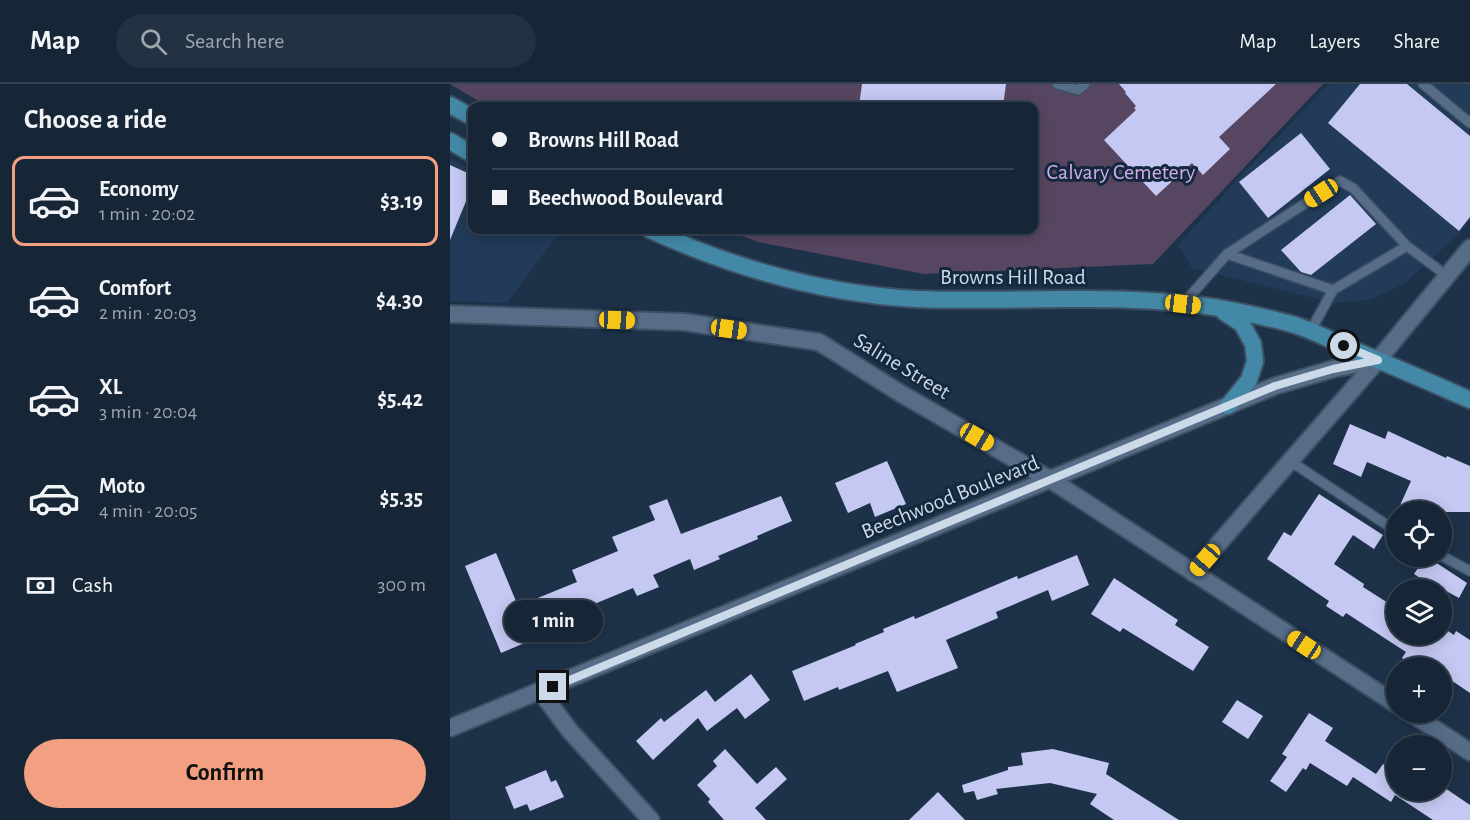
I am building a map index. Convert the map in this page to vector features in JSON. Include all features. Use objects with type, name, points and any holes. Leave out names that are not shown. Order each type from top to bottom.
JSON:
[{"type":"main road","points":[[450,105],[468,115]]},
{"type":"main road","points":[[450,141],[468,152]]},
{"type":"main road","name":"Browns Hill Road","points":[[659,234],[699,252],[768,274],[849,292],[915,299],[1116,300],[1219,308],[1284,323],[1378,360]]},
{"type":"main road","points":[[1219,308],[1242,324],[1253,344],[1255,361],[1249,380],[1228,406]]},
{"type":"main road","points":[[1378,360],[1470,400]]},
{"type":"street","points":[[1193,573],[1378,360],[1470,248]]},
{"type":"street","name":"Saline Street","points":[[450,314],[684,322],[819,342],[900,393],[1052,480],[1386,698]]},
{"type":"street","name":"Beechwood Boulevard","points":[[450,728],[1275,386],[1333,369],[1378,360]]},
{"type":"street","points":[[541,692],[570,731],[651,820]]},
{"type":"street","points":[[1426,723],[1470,752]]},
{"type":"lane","points":[[1057,84],[1078,90],[1084,84]]},
{"type":"lane","points":[[1423,84],[1470,123]]},
{"type":"lane","points":[[1183,304],[1227,254],[1340,181],[1353,188],[1407,246],[1447,276]]},
{"type":"lane","points":[[1310,332],[1333,290],[1407,246]]},
{"type":"lane","points":[[1227,254],[1333,290]]},
{"type":"lane","points":[[1290,461],[1386,524]]},
{"type":"lane","points":[[1452,561],[1470,571]]},
{"type":"shaded area","points":[[1329,84],[1470,84],[1470,219],[1455,237],[1404,284],[1370,300],[1334,303],[1192,268],[1178,245]]},
{"type":"shaded area","points":[[450,158],[468,168],[468,234],[558,234],[507,303],[450,301]]},
{"type":"green space","name":"Calvary Cemetery","points":[[450,84],[1323,84],[1153,264],[924,274],[758,242],[737,234],[1038,234],[1038,102],[480,102]]},
{"type":"building","points":[[862,84],[1006,84],[1004,102],[860,102]]},
{"type":"building","points":[[1119,84],[1276,84],[1219,137],[1230,149],[1203,175],[1192,163],[1156,196],[1104,140],[1136,110],[1134,108],[1136,106]]},
{"type":"building","points":[[1360,84],[1407,84],[1470,136],[1470,217],[1459,231],[1328,123]]},
{"type":"building","points":[[1301,133],[1330,169],[1268,218],[1239,182]]},
{"type":"building","points":[[450,165],[468,173],[468,199],[450,240]]},
{"type":"building","points":[[1350,195],[1376,224],[1311,275],[1301,272],[1281,250]]},
{"type":"building","points":[[1350,424],[1385,439],[1388,431],[1446,458],[1447,456],[1470,466],[1470,512],[1452,512],[1452,501],[1402,501],[1411,481],[1367,462],[1361,477],[1333,464]]},
{"type":"building","points":[[887,461],[906,504],[875,517],[870,503],[848,513],[835,483]]},
{"type":"building","points":[[1319,494],[1383,535],[1374,549],[1353,535],[1334,564],[1386,602],[1386,639],[1346,613],[1343,617],[1326,606],[1329,601],[1267,559],[1284,532],[1291,536]]},
{"type":"building","points":[[781,496],[792,521],[757,536],[758,539],[718,556],[720,559],[694,570],[690,559],[653,575],[659,587],[637,596],[633,588],[575,612],[529,632],[532,640],[501,653],[465,566],[496,553],[518,606],[577,582],[572,570],[618,551],[612,537],[655,520],[649,506],[667,499],[681,534]]},
{"type":"building","points":[[1077,555],[1089,585],[1052,601],[1048,590],[996,612],[998,618],[946,640],[958,668],[897,692],[888,671],[804,701],[792,671],[856,645],[884,632],[883,629],[914,616],[915,619],[1017,576],[1018,579]]},
{"type":"building","points":[[1419,567],[1443,567],[1467,583],[1459,598],[1452,594],[1452,579],[1422,579],[1414,574]]},
{"type":"building","points":[[1114,578],[1178,620],[1175,625],[1209,647],[1193,671],[1123,628],[1120,632],[1091,614]]},
{"type":"building","points":[[1456,631],[1470,640],[1470,693],[1452,681],[1452,657],[1403,657],[1406,652],[1395,645],[1452,645],[1452,634],[1454,635]]},
{"type":"building","points":[[751,674],[770,700],[745,719],[737,708],[707,731],[698,718],[653,760],[636,741],[661,718],[664,722],[706,690],[715,702]]},
{"type":"building","points":[[1237,700],[1263,716],[1248,739],[1222,722]]},
{"type":"building","points":[[1309,713],[1333,728],[1325,741],[1376,774],[1383,764],[1386,766],[1386,799],[1353,777],[1347,786],[1310,763],[1306,770],[1303,768],[1286,792],[1270,781],[1287,757],[1282,754]]},
{"type":"building","points":[[725,749],[757,784],[776,767],[787,779],[755,808],[766,820],[724,820],[697,785],[717,766],[713,761]]},
{"type":"building","points":[[1053,749],[1109,763],[1106,774],[1179,820],[1114,820],[1090,804],[1097,794],[1050,783],[996,789],[998,794],[977,800],[974,791],[964,793],[962,785],[1008,770],[1008,767],[1023,765],[1021,753]]},
{"type":"building","points":[[546,770],[551,782],[556,780],[564,797],[530,811],[527,804],[514,809],[505,787]]},
{"type":"building","points":[[938,792],[965,820],[909,820]]},
{"type":"building","points":[[1452,793],[1470,805],[1470,820],[1433,820],[1404,801],[1452,801]]},
{"type":"route","points":[[553,687],[1275,386],[1333,369],[1378,360],[1344,346]]}]
